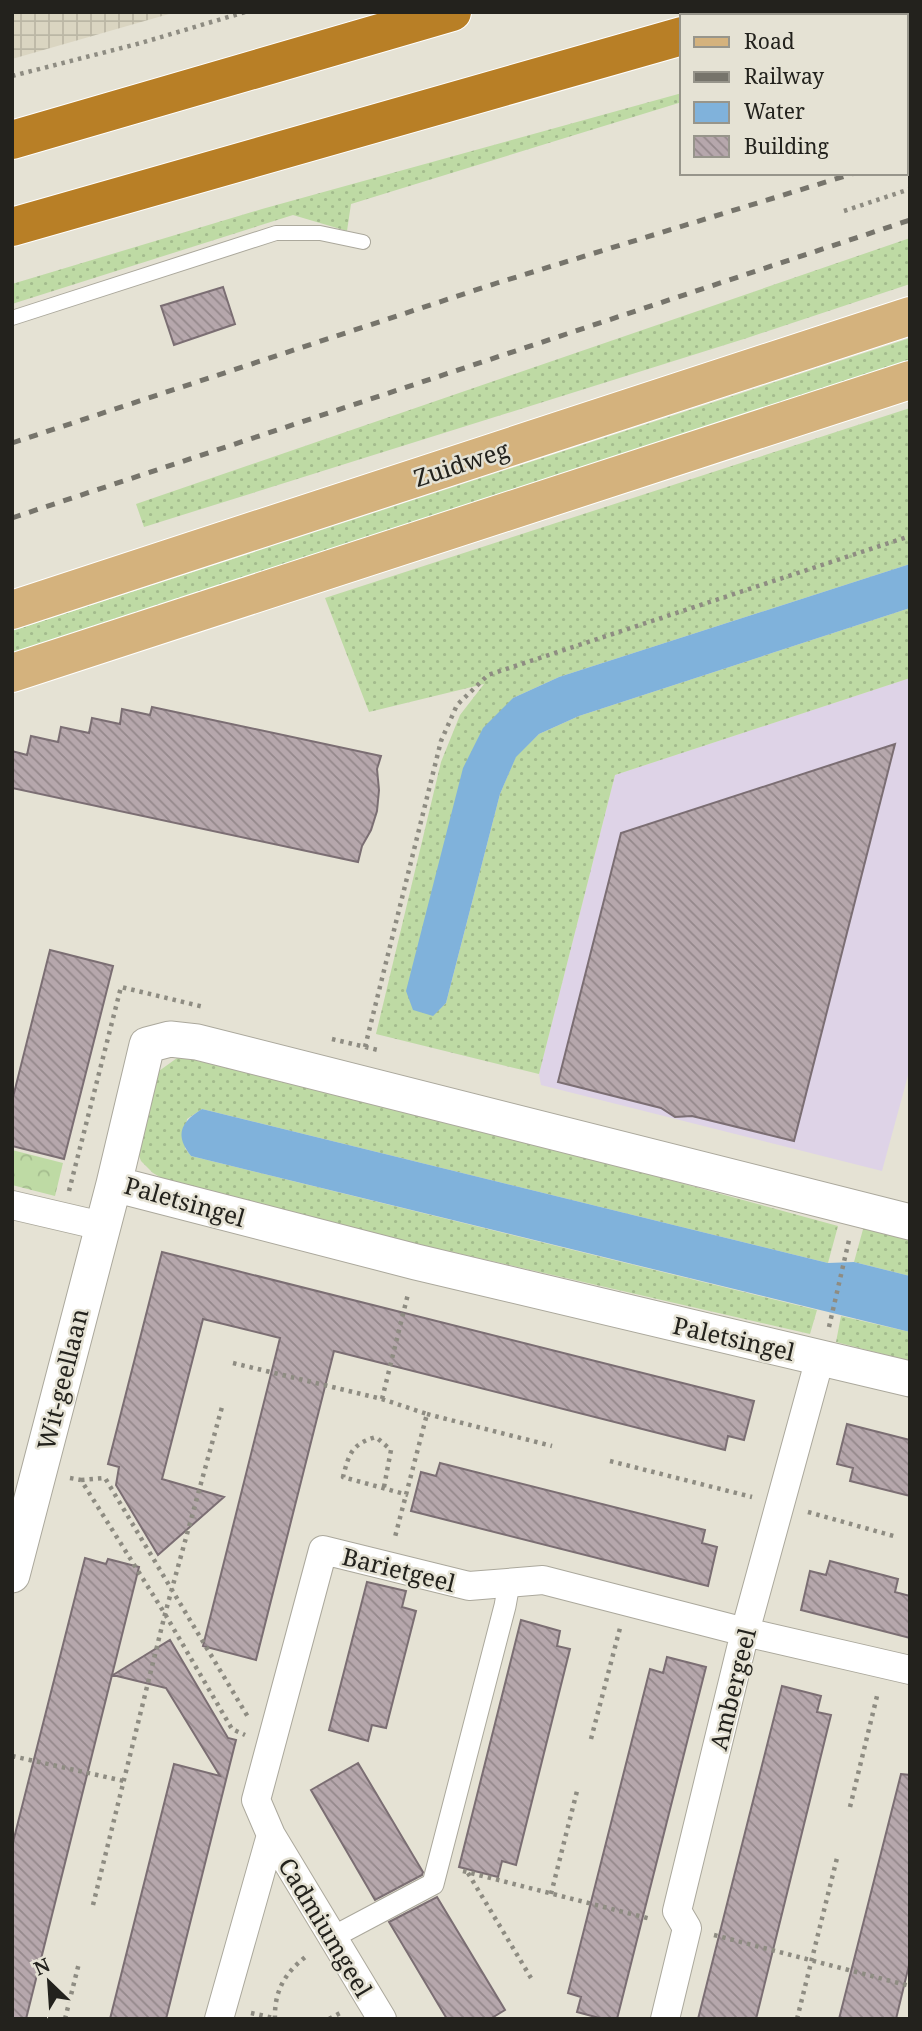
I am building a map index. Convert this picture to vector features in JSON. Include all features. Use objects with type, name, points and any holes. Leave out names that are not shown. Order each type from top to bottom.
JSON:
[{"type":"highway","points":[[12,140],[452,12]]},
{"type":"highway","points":[[12,228],[680,37]]},
{"type":"main road","name":"Zuidweg","points":[[12,610],[910,316]]},
{"type":"main road","points":[[12,673],[910,380]]},
{"type":"street","name":"Paletsingel","points":[[910,1222],[833,1205],[210,1045],[170,1039],[147,1045],[114,1184],[416,1262],[824,1344],[910,1379]]},
{"type":"street","name":"Wit-geellaan","points":[[12,1575],[114,1184]]},
{"type":"street","points":[[12,1205],[102,1226]]},
{"type":"street","name":"Ambergeel","points":[[665,2019],[687,1928],[677,1911],[745,1632],[824,1344]]},
{"type":"street","name":"Barietgeel","points":[[271,1835],[256,1800],[323,1550],[469,1586],[543,1580],[745,1632],[898,1666]]},
{"type":"street","points":[[333,1937],[433,1884],[509,1584]]},
{"type":"street","points":[[219,2019],[271,1835]]},
{"type":"street","name":"Cadmiumgeel","points":[[271,1835],[382,2019]]},
{"type":"lane","points":[[12,318],[276,233],[320,233],[363,242]]},
{"type":"path","points":[[12,76],[141,43],[245,12]]},
{"type":"path","points":[[844,211],[910,189]]},
{"type":"path","points":[[365,1047],[441,741],[457,705],[488,675],[910,536]]},
{"type":"path","points":[[824,1344],[849,1238]]},
{"type":"path","points":[[382,1399],[416,1262]]},
{"type":"path","points":[[233,1363],[382,1399],[427,1414],[552,1446]]},
{"type":"path","points":[[93,1905],[164,1614],[222,1407]]},
{"type":"path","points":[[386,1565],[408,1495],[427,1414]]},
{"type":"path","points":[[384,1487],[391,1450],[376,1437],[359,1442],[348,1457],[343,1477],[408,1495]]},
{"type":"path","points":[[38,1472],[81,1480],[105,1478],[251,1723],[271,1737]]},
{"type":"path","points":[[81,1480],[232,1729],[240,1734],[271,1737]]},
{"type":"path","points":[[591,1739],[628,1600]]},
{"type":"path","points":[[850,1807],[898,1666]]},
{"type":"path","points":[[12,1756],[124,1782]]},
{"type":"path","points":[[551,1894],[578,1787]]},
{"type":"path","points":[[797,2019],[838,1854]]},
{"type":"path","points":[[467,1872],[531,1978]]},
{"type":"path","points":[[275,2019],[279,1990],[284,1980],[290,1969],[308,1955]]},
{"type":"path","points":[[65,2019],[79,1963]]},
{"type":"path","points":[[330,2019],[342,2012]]},
{"type":"shaded area","points":[[12,12],[176,12],[12,59]]},
{"type":"shaded area","points":[[910,678],[910,1068],[882,1171],[541,1085],[539,1074],[615,775]]},
{"type":"green space","points":[[680,94],[680,103],[351,204],[347,231],[293,215],[12,304],[12,284],[262,209]]},
{"type":"green space","points":[[910,238],[910,284],[747,338],[144,527],[136,504]]},
{"type":"green space","points":[[910,338],[910,367],[12,660],[12,631]]},
{"type":"green space","points":[[910,408],[910,564],[559,677],[513,698],[432,1016],[446,1003],[500,794],[516,756],[539,734],[579,716],[910,608],[910,678],[615,775],[539,1074],[376,1034],[441,762],[460,715],[484,684],[369,712],[325,598]]},
{"type":"green space","points":[[195,1056],[403,1107],[838,1226],[828,1263],[202,1109],[187,1119],[185,1148],[191,1156],[817,1310],[810,1334],[182,1190],[153,1173],[141,1161],[136,1148],[146,1088],[159,1071],[177,1058]]},
{"type":"green space","points":[[12,1150],[63,1163],[55,1196],[12,1185]]},
{"type":"green space","points":[[865,1222],[910,1233],[910,1276],[854,1262]]},
{"type":"green space","points":[[841,1316],[910,1332],[910,1361],[836,1342]]},
{"type":"water","points":[[910,564],[910,608],[579,716],[539,734],[516,757],[500,794],[446,1003],[433,1016],[413,1010],[406,991],[463,768],[483,728],[513,698],[559,677]]},
{"type":"water","points":[[202,1109],[828,1263],[854,1262],[910,1276],[910,1332],[191,1156],[183,1142],[182,1129],[189,1119]]},
{"type":"building","points":[[223,287],[235,324],[174,345],[161,306]]},
{"type":"building","points":[[152,707],[381,756],[377,769],[377,811],[358,862],[12,788],[12,751],[27,755],[31,736],[58,742],[61,727],[89,733],[92,718],[120,724],[122,709],[150,715]]},
{"type":"building","points":[[895,744],[794,1141],[692,1116],[675,1117],[661,1108],[558,1082],[621,833]]},
{"type":"building","points":[[50,950],[113,966],[64,1159],[12,1146],[12,1101]]},
{"type":"building","points":[[162,1252],[754,1401],[744,1440],[728,1436],[725,1450],[334,1351],[256,1660],[203,1646],[280,1338],[203,1319],[162,1479],[224,1497],[158,1555],[116,1485],[119,1467],[108,1464]]},
{"type":"building","points":[[847,1424],[910,1440],[910,1496],[850,1481],[853,1468],[837,1464]]},
{"type":"building","points":[[440,1463],[705,1530],[702,1543],[717,1547],[708,1586],[411,1511],[421,1472],[436,1476]]},
{"type":"building","points":[[85,1558],[106,1564],[108,1559],[139,1567],[26,2019],[12,2019],[12,1846]]},
{"type":"building","points":[[830,1561],[898,1579],[895,1592],[910,1596],[910,1638],[801,1610],[810,1571],[826,1575]]},
{"type":"building","points":[[367,1582],[406,1591],[402,1607],[416,1611],[386,1728],[372,1725],[368,1741],[329,1730]]},
{"type":"building","points":[[521,1620],[560,1631],[557,1646],[570,1649],[516,1865],[502,1861],[498,1877],[459,1867]]},
{"type":"building","points":[[170,1640],[228,1738],[236,1740],[166,2019],[110,2019],[174,1764],[220,1776],[166,1688],[113,1675]]},
{"type":"building","points":[[667,1657],[706,1667],[617,2019],[603,2019],[577,2012],[581,1997],[568,1993],[650,1669],[663,1673]]},
{"type":"building","points":[[782,1686],[821,1696],[817,1712],[831,1715],[756,2019],[698,2019]]},
{"type":"building","points":[[358,1763],[423,1872],[375,1900],[311,1790]]},
{"type":"building","points":[[901,1774],[910,1775],[910,1961],[896,2019],[839,2019]]},
{"type":"building","points":[[437,1897],[505,2010],[490,2019],[447,2019],[389,1922]]},
{"type":"railway","points":[[12,443],[497,283],[848,175]]},
{"type":"railway","points":[[12,518],[910,220]]}]
